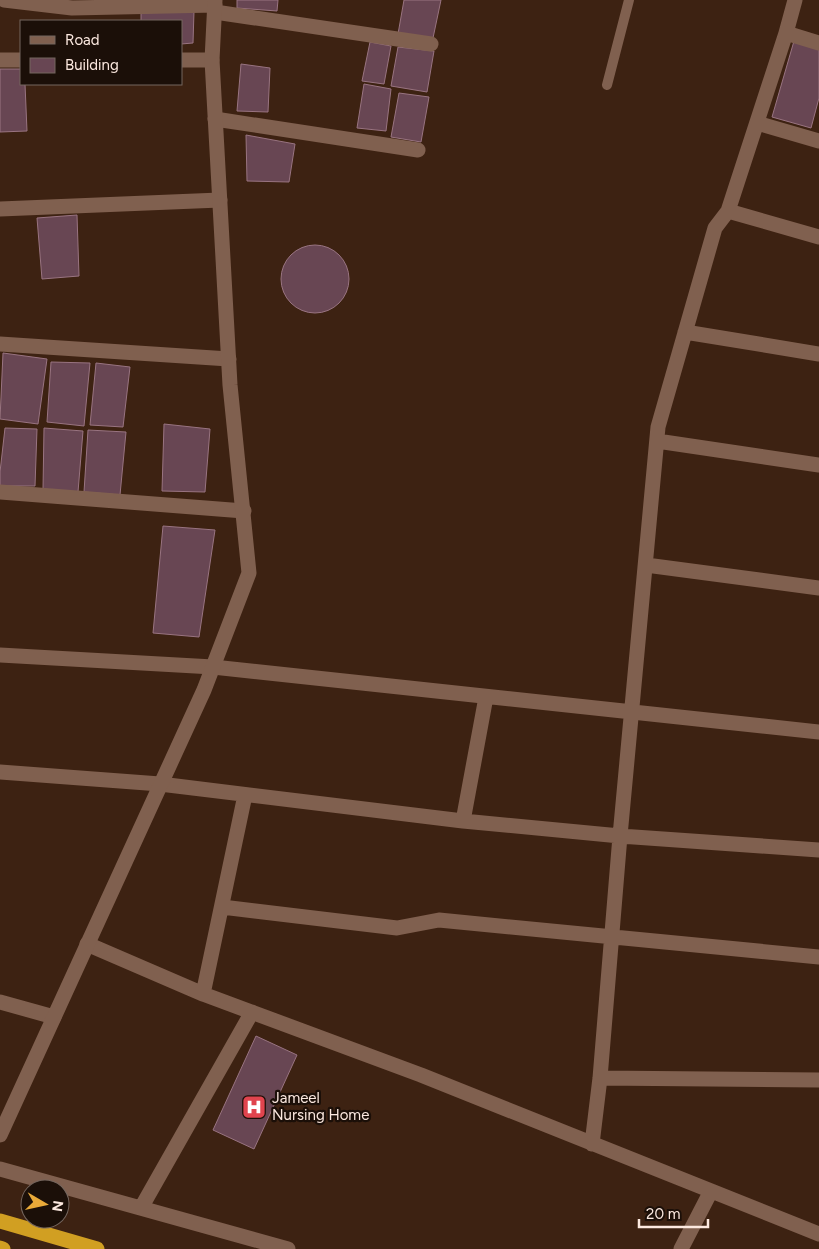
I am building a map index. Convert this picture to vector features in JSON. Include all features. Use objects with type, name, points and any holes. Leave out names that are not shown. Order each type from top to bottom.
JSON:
[{"type":"highway","points":[[0,1221],[97,1249]]},
{"type":"street","points":[[4,0],[72,8],[215,6],[432,44]]},
{"type":"street","points":[[592,1144],[600,1078],[620,836],[633,713],[658,427],[715,228],[728,212],[795,0]]},
{"type":"street","points":[[0,1135],[213,668],[249,574],[229,359],[212,60],[215,6]]},
{"type":"street","points":[[786,33],[819,42]]},
{"type":"street","points":[[0,60],[20,60]]},
{"type":"street","points":[[182,60],[212,60]]},
{"type":"street","points":[[215,119],[418,150]]},
{"type":"street","points":[[757,123],[819,142]]},
{"type":"street","points":[[0,209],[220,200]]},
{"type":"street","points":[[728,212],[819,237]]},
{"type":"street","points":[[685,332],[819,354]]},
{"type":"street","points":[[0,344],[229,359]]},
{"type":"street","points":[[657,441],[819,465]]},
{"type":"street","points":[[0,492],[244,511]]},
{"type":"street","points":[[646,565],[819,588]]},
{"type":"street","points":[[0,654],[213,668],[819,732]]},
{"type":"street","points":[[463,821],[486,697]]},
{"type":"street","points":[[0,772],[160,784],[463,821],[620,836],[819,850]]},
{"type":"street","points":[[203,994],[245,795]]},
{"type":"street","points":[[222,906],[397,928],[439,920],[819,957]]},
{"type":"street","points":[[87,944],[203,994],[421,1075],[819,1234]]},
{"type":"street","points":[[0,1002],[54,1017]]},
{"type":"street","points":[[141,1208],[252,1012]]},
{"type":"street","points":[[600,1078],[819,1080]]},
{"type":"street","points":[[0,1169],[288,1249]]},
{"type":"street","points":[[681,1249],[711,1191]]},
{"type":"lane","points":[[607,85],[628,0]]},
{"type":"building","points":[[237,0],[278,0],[277,11],[237,8]]},
{"type":"building","points":[[404,0],[441,0],[433,38],[398,34]]},
{"type":"building","points":[[194,11],[193,43],[182,44],[182,20],[141,20],[141,13]]},
{"type":"building","points":[[794,41],[819,47],[819,98],[811,128],[772,117]]},
{"type":"building","points":[[370,42],[391,46],[384,84],[362,81]]},
{"type":"building","points":[[398,47],[434,51],[427,92],[391,86]]},
{"type":"building","points":[[241,64],[270,68],[268,112],[237,111]]},
{"type":"building","points":[[0,69],[20,69],[20,85],[25,85],[27,131],[0,132]]},
{"type":"building","points":[[364,84],[391,89],[386,131],[357,128]]},
{"type":"building","points":[[399,93],[429,97],[421,142],[391,137]]},
{"type":"building","points":[[246,135],[295,144],[289,182],[247,181]]},
{"type":"building","points":[[77,215],[79,276],[42,279],[37,218]]},
{"type":"building","points":[[315,245],[328,248],[339,255],[346,266],[349,279],[346,292],[339,303],[328,310],[315,313],[302,310],[291,303],[284,292],[281,279],[284,266],[291,255],[302,248]]},
{"type":"building","points":[[3,353],[47,359],[38,424],[0,419]]},
{"type":"building","points":[[51,362],[90,363],[84,426],[47,422]]},
{"type":"building","points":[[96,363],[130,367],[123,427],[90,425]]},
{"type":"building","points":[[164,424],[210,429],[205,492],[162,491]]},
{"type":"building","points":[[5,428],[37,429],[35,486],[0,486]]},
{"type":"building","points":[[44,428],[83,431],[78,492],[43,489]]},
{"type":"building","points":[[88,430],[126,432],[120,495],[84,492]]},
{"type":"building","points":[[163,526],[215,530],[199,637],[153,633]]},
{"type":"building","points":[[256,1036],[297,1055],[254,1149],[213,1130]]},
{"type":"place","name":"Jameel Nursing Home","points":[[254,1107]]}]
